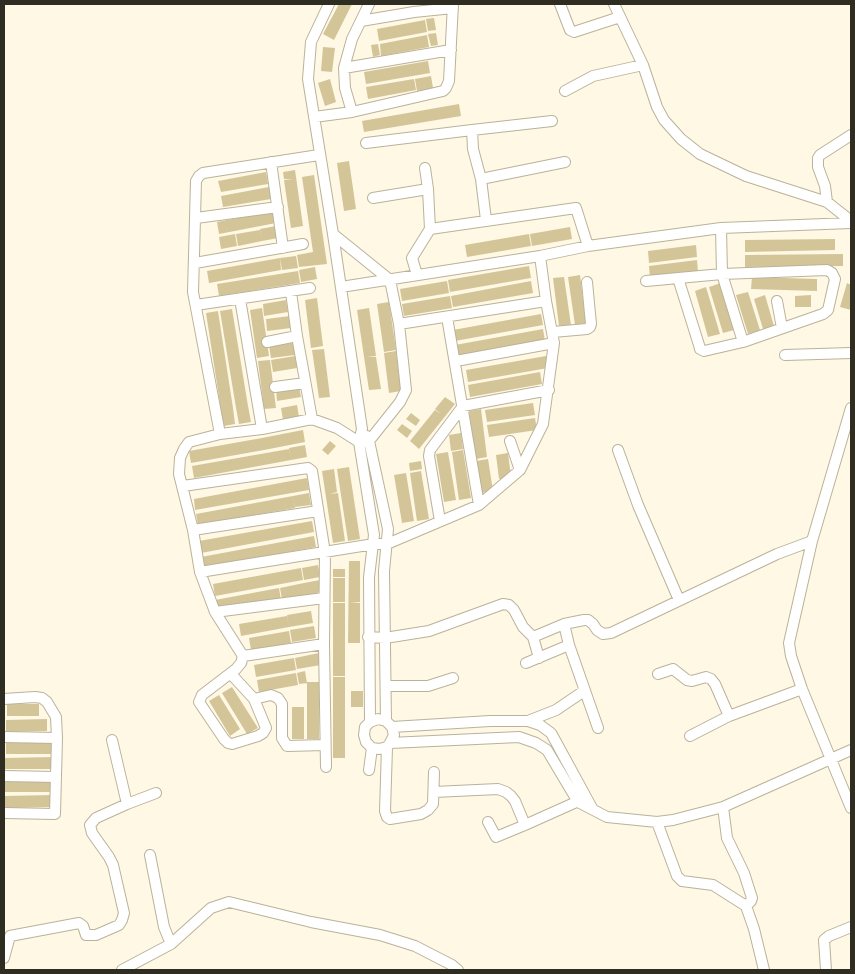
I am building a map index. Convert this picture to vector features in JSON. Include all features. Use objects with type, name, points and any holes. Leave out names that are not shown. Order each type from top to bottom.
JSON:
[{"type":"street","points":[[329,4],[311,42],[308,79],[364,442],[374,544],[369,576],[370,722]]},
{"type":"street","points":[[352,112],[345,88],[344,68],[352,39],[368,4]]},
{"type":"street","points":[[560,4],[570,30],[574,32],[620,17]]},
{"type":"street","points":[[614,4],[643,65],[657,107],[664,120],[681,139],[700,154],[746,176],[827,202],[851,222]]},
{"type":"street","points":[[314,117],[352,112],[439,93],[446,88],[449,81],[453,6],[416,8],[360,21]]},
{"type":"street","points":[[344,68],[451,50]]},
{"type":"street","points":[[565,91],[593,76],[643,65]]},
{"type":"street","points":[[366,143],[552,121]]},
{"type":"street","points":[[472,130],[473,149],[481,179],[486,220]]},
{"type":"street","points":[[827,202],[825,186],[818,167],[818,158],[851,135]]},
{"type":"street","points":[[220,434],[193,292],[196,181],[198,176],[203,173],[319,155]]},
{"type":"street","points":[[272,162],[283,248]]},
{"type":"street","points":[[481,179],[564,162]]},
{"type":"street","points":[[417,276],[412,258],[430,229],[426,168]]},
{"type":"street","points":[[373,198],[428,188]]},
{"type":"street","points":[[196,218],[278,207]]},
{"type":"street","points":[[430,229],[576,208],[588,246]]},
{"type":"street","points":[[341,287],[540,256],[588,246],[722,228],[851,222]]},
{"type":"street","points":[[722,228],[722,274],[743,342]]},
{"type":"street","points":[[333,234],[390,280],[398,324],[406,390],[400,402],[364,442]]},
{"type":"street","points":[[195,263],[303,244]]},
{"type":"street","points":[[200,572],[374,544],[387,544],[479,505],[520,470],[543,424],[554,343],[540,256]]},
{"type":"street","points":[[646,281],[678,278],[722,274],[827,270],[832,273],[835,279],[827,312],[743,342],[704,350],[700,349],[678,278]]},
{"type":"street","points":[[553,332],[588,329],[590,327],[587,282]]},
{"type":"street","points":[[196,306],[310,288]]},
{"type":"street","points":[[291,292],[312,419]]},
{"type":"street","points":[[240,299],[262,429]]},
{"type":"street","points":[[398,324],[546,301]]},
{"type":"street","points":[[777,301],[782,328]]},
{"type":"street","points":[[447,316],[479,505]]},
{"type":"street","points":[[267,342],[297,336]]},
{"type":"street","points":[[456,361],[554,343]]},
{"type":"street","points":[[785,355],[851,353]]},
{"type":"street","points":[[276,387],[305,383]]},
{"type":"street","points":[[440,520],[429,456],[430,450],[463,406],[549,390]]},
{"type":"street","points":[[851,408],[812,541],[789,643],[791,656],[802,689],[851,808]]},
{"type":"street","points":[[231,674],[254,699],[266,728],[258,736],[232,744],[228,743],[199,702],[202,695],[231,674],[241,663],[243,656],[215,612],[200,572],[193,530],[179,474],[180,458],[189,442],[220,434],[262,429],[312,419],[337,428],[364,442],[388,529],[384,571],[386,686],[389,724],[394,735],[389,745],[387,817],[390,819],[421,814],[428,810],[433,804],[434,772]]},
{"type":"street","points":[[510,441],[520,470]]},
{"type":"street","points":[[618,450],[638,505],[679,600]]},
{"type":"street","points":[[183,486],[308,468],[312,471],[325,553],[326,767]]},
{"type":"street","points":[[193,530],[318,510]]},
{"type":"street","points":[[533,637],[564,624],[588,620],[603,634],[611,633],[777,554],[812,541]]},
{"type":"street","points":[[215,612],[324,598]]},
{"type":"street","points":[[368,637],[385,638],[429,631],[503,604],[509,605],[514,610],[523,627],[533,637],[539,658]]},
{"type":"street","points":[[564,624],[584,691],[598,728]]},
{"type":"street","points":[[243,656],[324,644]]},
{"type":"street","points":[[526,663],[569,645]]},
{"type":"street","points":[[658,674],[673,669],[687,680],[692,681],[706,677],[711,679],[729,716]]},
{"type":"street","points":[[386,686],[428,686],[453,678]]},
{"type":"street","points":[[690,736],[729,716],[802,689]]},
{"type":"street","points":[[528,721],[556,710],[584,691]]},
{"type":"street","points":[[254,699],[271,695],[278,698],[282,704],[282,738],[287,746],[325,745]]},
{"type":"street","points":[[4,699],[42,698],[47,702],[56,717],[57,738],[55,814],[4,813]]},
{"type":"street","points":[[582,800],[551,733],[540,725],[528,721],[389,724],[378,719],[370,722],[365,727],[364,735],[366,742],[372,748],[379,749],[389,745],[491,737],[518,737],[536,743],[547,750],[582,800],[592,808],[607,817],[658,822],[723,807],[851,750]]},
{"type":"street","points":[[490,721],[491,737]]},
{"type":"street","points":[[4,738],[57,738]]},
{"type":"street","points":[[112,740],[127,804]]},
{"type":"street","points":[[369,770],[372,748]]},
{"type":"street","points":[[4,776],[56,777]]},
{"type":"street","points":[[434,792],[498,789],[512,796],[525,825]]},
{"type":"street","points":[[4,958],[10,936],[79,923],[83,926],[86,935],[96,935],[119,925],[124,913],[113,865],[92,833],[90,825],[96,818],[156,792]]},
{"type":"street","points":[[488,822],[496,837],[582,800]]},
{"type":"street","points":[[723,807],[727,838],[744,873],[752,898],[752,901],[746,906]]},
{"type":"street","points":[[658,822],[677,876],[682,880],[713,885],[746,906],[764,970]]},
{"type":"street","points":[[150,855],[164,927],[171,944]]},
{"type":"street","points":[[122,970],[171,944],[211,908],[229,902],[311,922],[380,935],[415,946],[452,964],[458,970]]},
{"type":"street","points":[[826,970],[824,940],[851,927]]},
{"type":"building","points":[[339,4],[352,4],[334,40],[323,34]]},
{"type":"building","points":[[434,18],[436,30],[428,31],[426,19]]},
{"type":"building","points":[[425,20],[427,32],[379,41],[377,29]]},
{"type":"building","points":[[436,33],[438,45],[431,46],[428,34]]},
{"type":"building","points":[[427,35],[429,47],[381,56],[380,44]]},
{"type":"building","points":[[378,44],[380,55],[373,57],[371,45]]},
{"type":"building","points":[[323,47],[335,48],[332,72],[321,71]]},
{"type":"building","points":[[428,61],[430,73],[366,84],[364,72]]},
{"type":"building","points":[[431,76],[433,88],[417,91],[415,79]]},
{"type":"building","points":[[330,79],[336,102],[325,106],[318,83]]},
{"type":"building","points":[[414,79],[416,90],[368,99],[366,87]]},
{"type":"building","points":[[459,104],[461,116],[364,132],[362,121]]},
{"type":"building","points":[[349,161],[356,209],[344,211],[337,163]]},
{"type":"building","points":[[295,170],[303,226],[291,228],[284,180],[293,179],[284,179],[283,172]]},
{"type":"building","points":[[266,172],[268,184],[221,192],[218,181]]},
{"type":"building","points":[[314,175],[327,264],[299,267],[297,255],[313,252],[302,177]]},
{"type":"building","points":[[269,187],[271,199],[223,207],[221,196]]},
{"type":"building","points":[[274,211],[276,223],[219,234],[217,222]]},
{"type":"building","points":[[276,226],[278,238],[262,241],[260,229]]},
{"type":"building","points":[[570,227],[572,239],[532,246],[530,234]]},
{"type":"building","points":[[260,230],[262,241],[238,246],[236,234]]},
{"type":"building","points":[[235,234],[237,246],[221,249],[219,237]]},
{"type":"building","points":[[529,234],[531,246],[467,257],[465,245]]},
{"type":"building","points":[[835,239],[835,250],[745,252],[745,240]]},
{"type":"building","points":[[696,245],[697,257],[649,263],[648,251]]},
{"type":"building","points":[[843,254],[843,266],[745,267],[745,255]]},
{"type":"building","points":[[296,256],[298,268],[282,270],[280,258]]},
{"type":"building","points":[[280,258],[281,270],[209,283],[207,271]]},
{"type":"building","points":[[697,260],[698,272],[650,278],[649,266]]},
{"type":"building","points":[[529,266],[531,278],[450,292],[448,280]]},
{"type":"building","points":[[315,267],[317,279],[301,282],[299,270]]},
{"type":"building","points":[[298,271],[300,283],[219,296],[217,284]]},
{"type":"building","points":[[580,275],[586,323],[575,325],[568,277]]},
{"type":"building","points":[[564,277],[571,325],[559,326],[553,278]]},
{"type":"building","points":[[752,277],[817,279],[817,291],[751,289]]},
{"type":"building","points":[[447,281],[449,293],[402,301],[400,289]]},
{"type":"building","points":[[531,281],[533,293],[453,307],[451,296]]},
{"type":"building","points":[[721,283],[734,330],[723,333],[709,287]]},
{"type":"building","points":[[847,283],[851,285],[851,310],[840,307]]},
{"type":"building","points":[[706,287],[720,334],[708,337],[695,291]]},
{"type":"building","points":[[748,292],[760,330],[748,334],[736,295]]},
{"type":"building","points":[[765,295],[774,326],[763,329],[754,299]]},
{"type":"building","points":[[811,295],[811,307],[795,307],[795,296]]},
{"type":"building","points":[[450,296],[452,308],[404,316],[402,304]]},
{"type":"building","points":[[317,298],[323,346],[311,348],[305,300]]},
{"type":"building","points":[[286,300],[288,312],[264,316],[263,304]]},
{"type":"building","points":[[389,302],[396,350],[384,352],[377,304]]},
{"type":"building","points":[[262,308],[269,356],[257,358],[250,310]]},
{"type":"building","points":[[369,308],[376,356],[367,357],[376,357],[381,389],[369,390],[357,310]]},
{"type":"building","points":[[232,309],[248,406],[236,408],[220,311]]},
{"type":"building","points":[[218,311],[233,408],[221,410],[206,313]]},
{"type":"building","points":[[541,314],[543,325],[455,341],[453,330]]},
{"type":"building","points":[[290,316],[291,328],[267,331],[266,319]]},
{"type":"building","points":[[543,329],[545,341],[457,357],[455,345]]},
{"type":"building","points":[[293,343],[295,355],[271,358],[269,346]]},
{"type":"building","points":[[324,349],[330,397],[319,398],[312,350]]},
{"type":"building","points":[[396,351],[401,391],[389,393],[384,353]]},
{"type":"building","points":[[295,356],[297,368],[273,372],[271,360]]},
{"type":"building","points":[[546,356],[548,368],[468,382],[466,370]]},
{"type":"building","points":[[270,360],[276,408],[264,409],[258,361]]},
{"type":"building","points":[[540,372],[542,384],[470,397],[468,385]]},
{"type":"building","points":[[299,386],[301,397],[277,401],[276,389]]},
{"type":"building","points":[[445,397],[455,404],[419,449],[410,441],[435,410],[441,414],[435,409]]},
{"type":"building","points":[[533,403],[535,415],[487,422],[485,410]]},
{"type":"building","points":[[297,405],[299,417],[283,420],[281,408]]},
{"type":"building","points":[[248,406],[251,422],[239,424],[236,408]]},
{"type":"building","points":[[233,408],[235,424],[224,426],[221,410]]},
{"type":"building","points":[[481,409],[487,457],[476,459],[469,411]]},
{"type":"building","points":[[411,413],[420,420],[416,426],[406,419]]},
{"type":"building","points":[[535,418],[537,430],[489,437],[487,425]]},
{"type":"building","points":[[402,424],[412,431],[407,438],[397,430]]},
{"type":"building","points":[[303,430],[305,442],[264,450],[262,438]]},
{"type":"building","points":[[461,433],[463,449],[451,451],[449,435]]},
{"type":"building","points":[[262,438],[264,450],[191,463],[189,451]]},
{"type":"building","points":[[330,441],[336,446],[328,455],[322,450]]},
{"type":"building","points":[[305,445],[307,457],[291,460],[289,448]]},
{"type":"building","points":[[289,449],[291,460],[194,478],[192,466]]},
{"type":"building","points":[[463,450],[471,498],[459,500],[452,452]]},
{"type":"building","points":[[448,452],[456,500],[444,502],[436,454]]},
{"type":"building","points":[[508,453],[511,477],[499,479],[496,455]]},
{"type":"building","points":[[488,459],[493,491],[481,493],[476,461]]},
{"type":"building","points":[[421,461],[422,469],[410,471],[409,463]]},
{"type":"building","points":[[349,467],[360,539],[348,541],[337,469]]},
{"type":"building","points":[[334,469],[337,492],[330,494],[338,493],[345,541],[333,543],[322,471]]},
{"type":"building","points":[[421,471],[429,519],[417,521],[410,473]]},
{"type":"building","points":[[406,473],[414,521],[402,523],[394,475]]},
{"type":"building","points":[[307,478],[309,490],[195,510],[194,499]]},
{"type":"building","points":[[309,493],[311,505],[295,507],[293,496]]},
{"type":"building","points":[[293,496],[295,508],[198,525],[196,514]]},
{"type":"building","points":[[312,521],[314,532],[201,553],[199,541]]},
{"type":"building","points":[[314,536],[316,547],[203,568],[201,557]]},
{"type":"building","points":[[349,561],[360,561],[360,602],[350,603],[360,603],[360,643],[348,643]]},
{"type":"building","points":[[318,565],[320,577],[304,580],[302,568]]},
{"type":"building","points":[[301,568],[303,580],[215,596],[213,584]]},
{"type":"building","points":[[333,569],[345,569],[345,577],[333,577]]},
{"type":"building","points":[[333,578],[345,578],[345,602],[333,602]]},
{"type":"building","points":[[320,580],[322,592],[306,595],[304,583]]},
{"type":"building","points":[[304,583],[306,595],[282,599],[280,588]]},
{"type":"building","points":[[279,588],[281,600],[217,611],[215,600]]},
{"type":"building","points":[[333,603],[345,603],[345,676],[333,676]]},
{"type":"building","points":[[311,611],[313,623],[289,627],[287,615]]},
{"type":"building","points":[[287,616],[289,627],[241,636],[239,624]]},
{"type":"building","points":[[314,626],[316,638],[292,642],[290,630]]},
{"type":"building","points":[[289,631],[291,643],[251,650],[249,638]]},
{"type":"building","points":[[319,653],[321,665],[297,669],[295,658]]},
{"type":"building","points":[[294,658],[296,670],[256,677],[254,665]]},
{"type":"building","points":[[305,671],[307,683],[299,684],[297,673]]},
{"type":"building","points":[[296,673],[298,685],[259,692],[257,680]]},
{"type":"building","points":[[333,677],[345,677],[345,758],[333,758]]},
{"type":"building","points":[[307,682],[319,682],[319,739],[307,739]]},
{"type":"building","points":[[232,687],[258,728],[247,734],[222,693]]},
{"type":"building","points":[[351,691],[363,691],[363,707],[351,707]]},
{"type":"building","points":[[219,695],[240,729],[230,736],[209,701]]},
{"type":"building","points":[[7,704],[39,704],[39,716],[7,716]]},
{"type":"building","points":[[292,707],[304,707],[304,739],[292,739]]},
{"type":"building","points":[[47,719],[47,731],[6,732],[6,720]]},
{"type":"building","points":[[6,742],[55,742],[55,754],[6,754]]},
{"type":"building","points":[[54,757],[54,769],[4,769],[4,758]]},
{"type":"building","points":[[4,780],[52,780],[52,792],[4,792]]},
{"type":"building","points":[[52,795],[52,807],[4,808],[4,796]]}]
